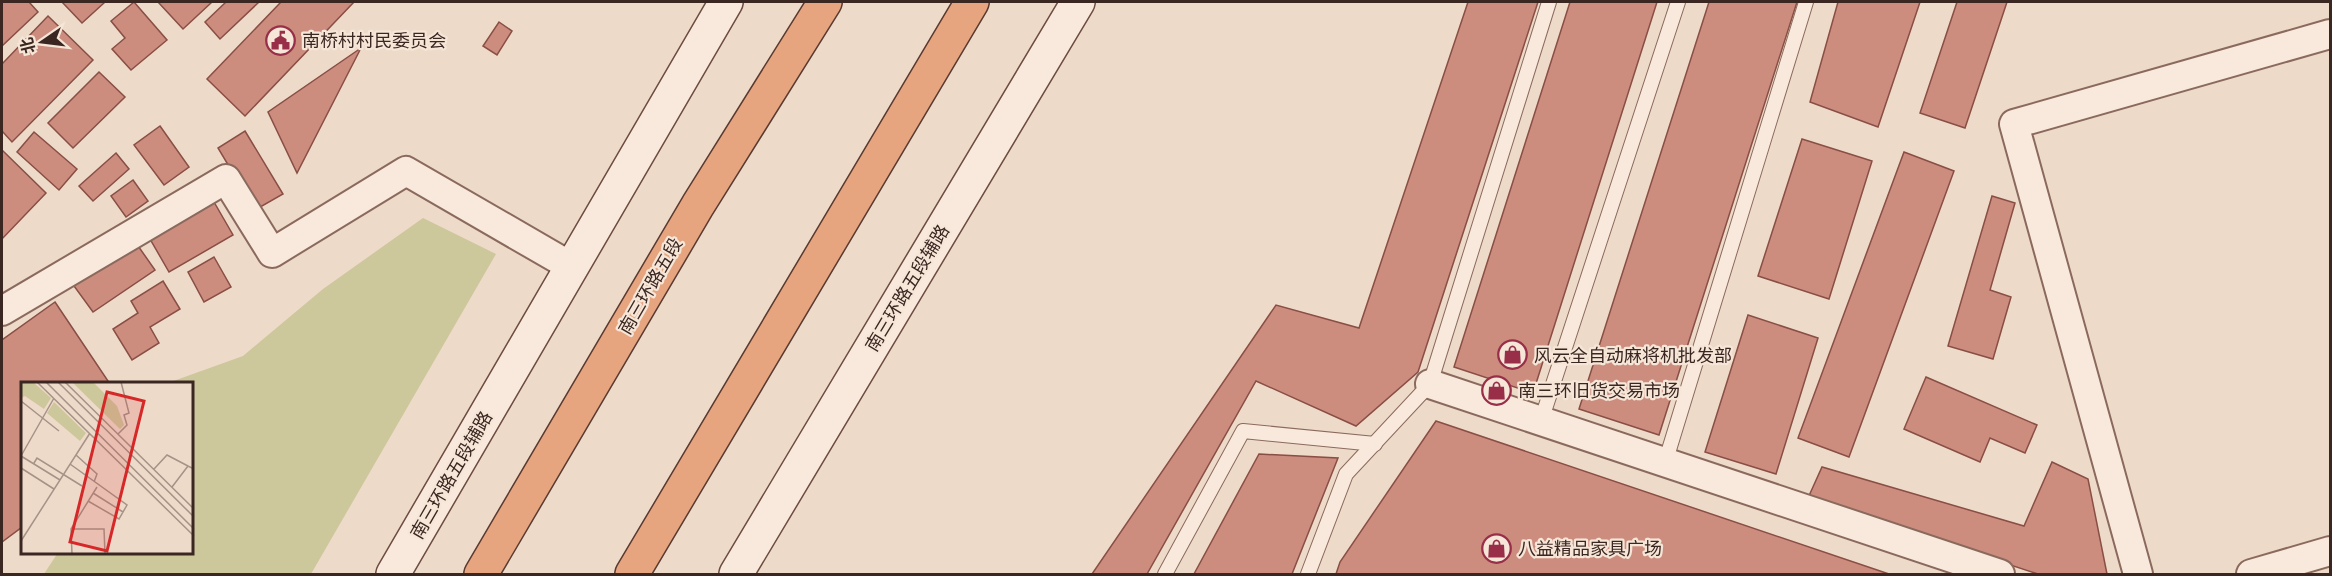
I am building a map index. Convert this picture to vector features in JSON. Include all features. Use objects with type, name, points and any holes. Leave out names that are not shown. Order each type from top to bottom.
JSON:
[{"type":"highway","name":"南三环路五段","points":[[481,574],[698,205],[825,2]]},
{"type":"highway","points":[[632,574],[972,2]]},
{"type":"main road","name":"南三环路五段辅路","points":[[393,574],[726,2]]},
{"type":"main road","name":"南三环路五段辅路","points":[[736,574],[1078,2]]},
{"type":"street","points":[[2138,574],[2014,124],[2331,34]]},
{"type":"street","points":[[2,310],[226,179],[272,253],[406,171],[572,267]]},
{"type":"street","points":[[1430,384],[2000,574]]},
{"type":"street","points":[[2251,574],[2331,551]]},
{"type":"lane","points":[[1308,574],[1346,474],[1430,384],[1549,2]]},
{"type":"lane","points":[[1540,421],[1678,2]]},
{"type":"lane","points":[[1665,463],[1806,2]]},
{"type":"lane","points":[[1165,574],[1243,431],[1374,444]]},
{"type":"shaded area","points":[[423,218],[496,254],[311,574],[44,574],[56,555],[194,555],[194,382],[171,382],[243,356],[323,289]]},
{"type":"building","points":[[2,2],[29,2],[38,12],[2,46]]},
{"type":"building","points":[[62,2],[105,2],[82,23]]},
{"type":"building","points":[[134,2],[167,40],[131,70],[112,49],[125,38],[111,21]]},
{"type":"building","points":[[158,2],[212,2],[183,29]]},
{"type":"building","points":[[226,2],[259,2],[220,39],[205,22]]},
{"type":"building","name":"南桥村村民委员会","points":[[281,2],[354,2],[245,116],[207,79]]},
{"type":"building","points":[[1468,2],[1538,2],[1418,372],[1356,426],[1256,381],[1147,574],[1092,574],[1276,305],[1359,328]]},
{"type":"building","points":[[1570,2],[1657,2],[1533,393],[1454,367]]},
{"type":"building","points":[[1709,2],[1797,2],[1659,435],[1579,409]]},
{"type":"building","points":[[1838,2],[1920,2],[1878,127],[1810,102]]},
{"type":"building","points":[[1957,2],[2007,2],[1965,128],[1920,113]]},
{"type":"building","points":[[48,16],[93,60],[12,142],[2,131],[2,64]]},
{"type":"building","points":[[499,22],[512,31],[497,55],[483,46]]},
{"type":"building","points":[[361,48],[297,173],[268,112]]},
{"type":"building","points":[[99,72],[125,97],[73,148],[48,123]]},
{"type":"building","points":[[160,126],[189,167],[164,185],[134,145]]},
{"type":"building","points":[[245,131],[283,194],[255,210],[218,148]]},
{"type":"building","points":[[34,132],[77,169],[59,190],[17,152]]},
{"type":"building","points":[[1802,139],[1872,161],[1829,299],[1758,276]]},
{"type":"building","points":[[2,150],[46,193],[2,239]]},
{"type":"building","points":[[1904,152],[1954,171],[1849,457],[1798,438]]},
{"type":"building","points":[[116,153],[129,169],[93,201],[79,186]]},
{"type":"building","points":[[133,180],[148,201],[126,217],[111,196]]},
{"type":"building","points":[[1992,196],[2015,203],[1990,290],[2011,297],[1993,359],[1948,346]]},
{"type":"building","points":[[214,202],[233,235],[169,272],[150,239]]},
{"type":"building","points":[[136,243],[155,270],[93,312],[74,286]]},
{"type":"building","points":[[214,257],[231,287],[204,302],[188,272]]},
{"type":"building","points":[[163,281],[180,309],[150,327],[159,343],[132,360],[113,329],[138,313],[131,301]]},
{"type":"building","points":[[55,302],[109,382],[21,382],[21,528],[2,542],[2,340]]},
{"type":"building","points":[[1748,315],[1818,338],[1776,474],[1705,452]]},
{"type":"building","points":[[1926,377],[2037,425],[2025,453],[1990,438],[1980,462],[1904,429]]},
{"type":"building","points":[[1436,421],[1889,574],[1336,574],[1340,562]]},
{"type":"building","points":[[1259,454],[1338,458],[1292,574],[1194,574]]},
{"type":"building","points":[[2052,462],[2088,479],[2107,574],[2038,574],[1808,498],[1822,467],[2024,526]]},
{"type":"place","name":"南桥村村民委员会","points":[[281,40]]},
{"type":"place","name":"风云全自动麻将机批发部","points":[[1513,355]]},
{"type":"place","name":"南三环旧货交易市场","points":[[1497,390]]},
{"type":"place","name":"八益精品家具广场","points":[[1497,548]]}]
